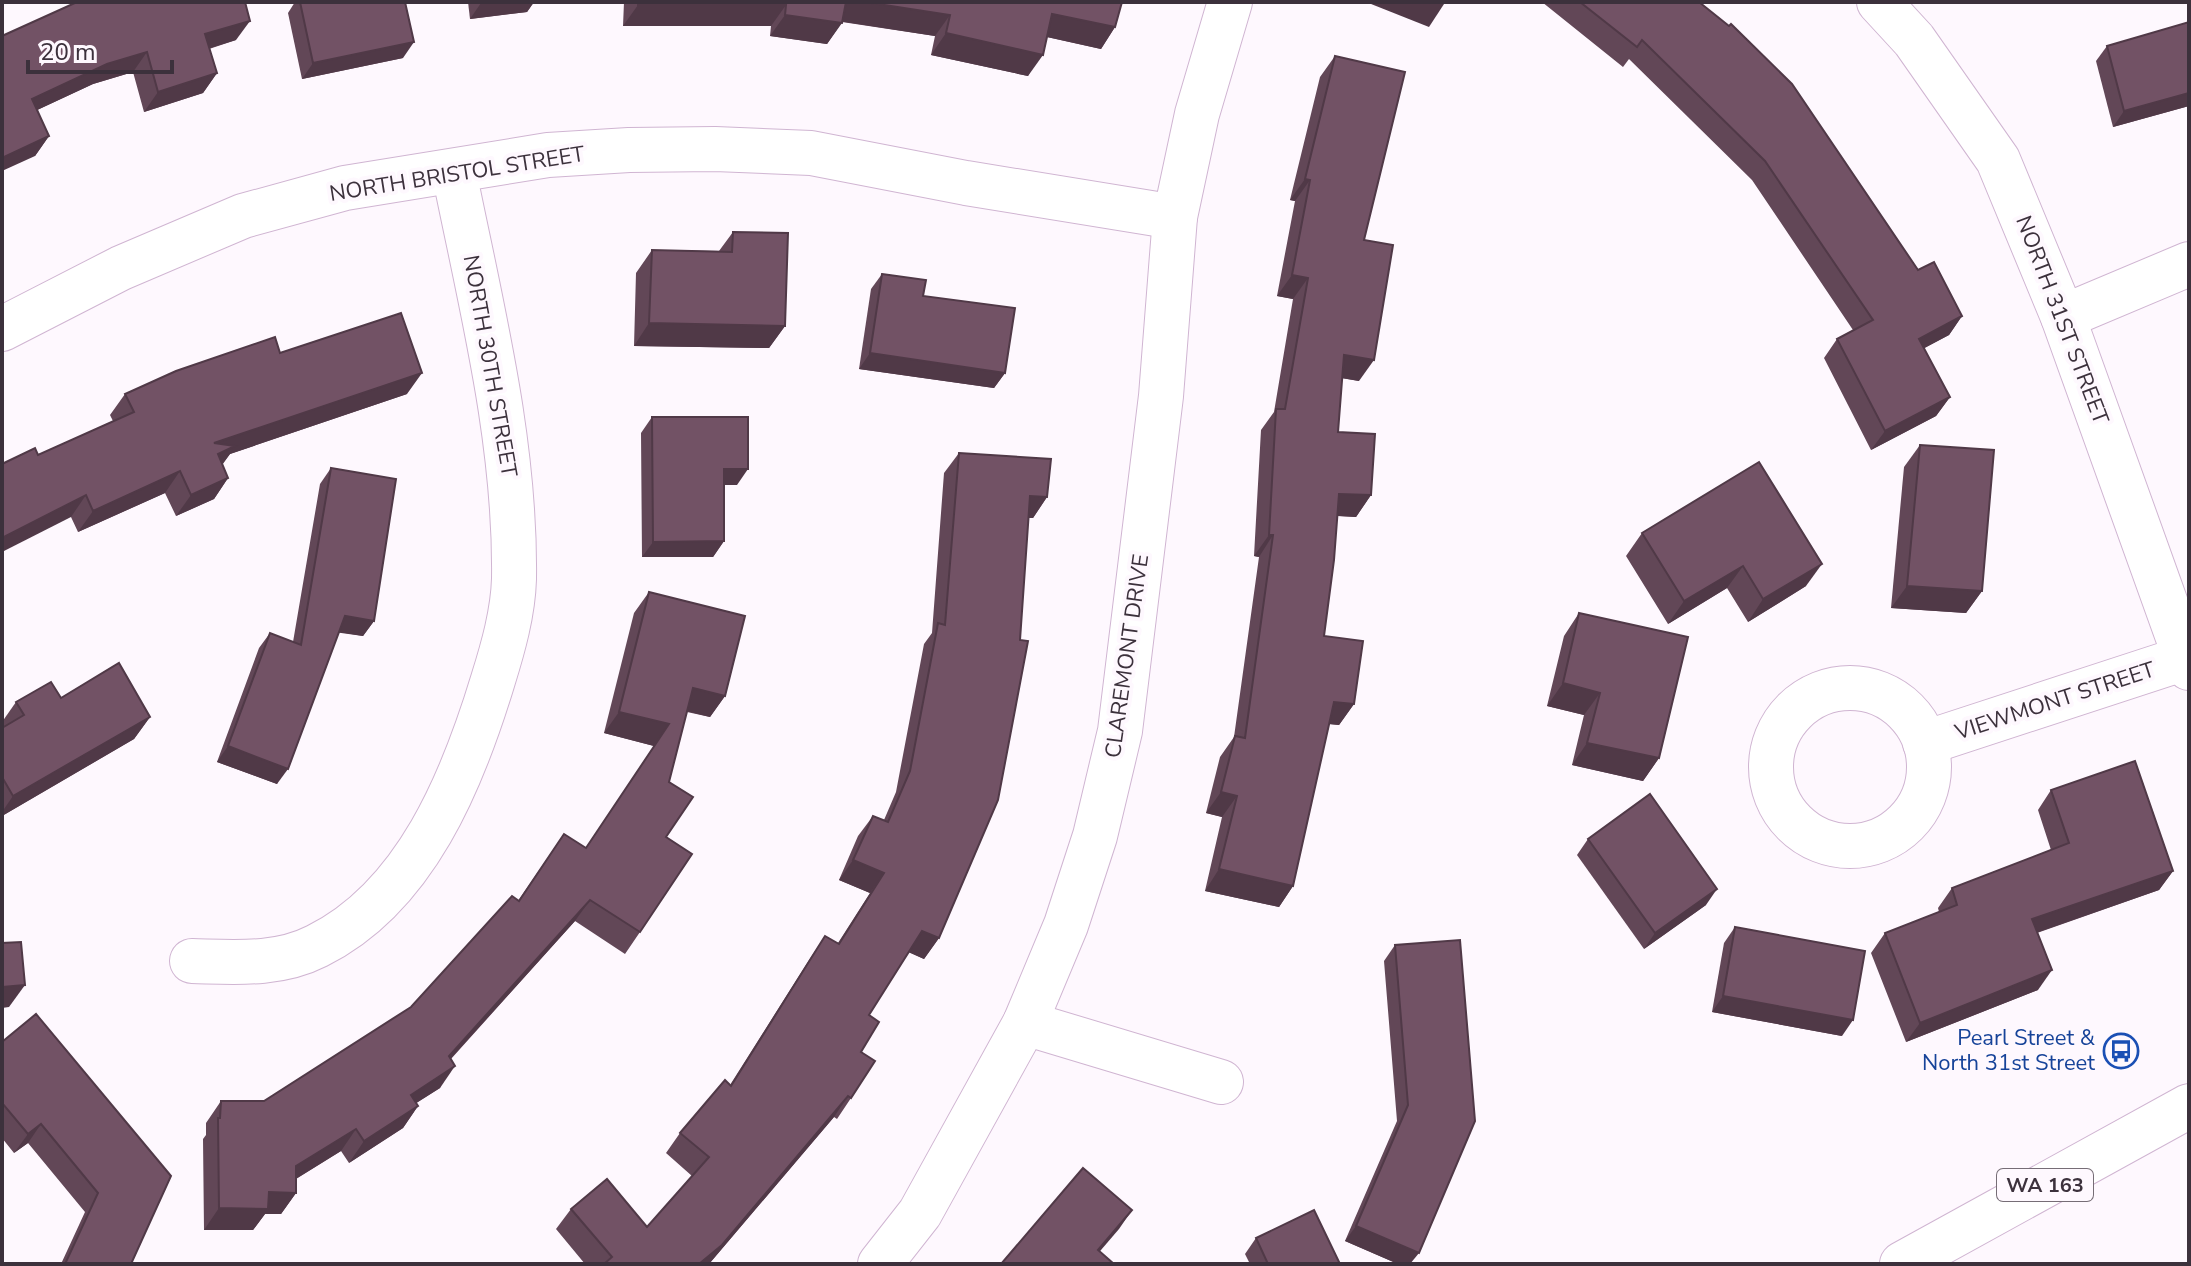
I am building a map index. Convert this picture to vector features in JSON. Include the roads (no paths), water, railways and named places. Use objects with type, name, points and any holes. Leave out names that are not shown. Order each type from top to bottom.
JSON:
[{"type":"street","name":"CLAREMONT DRIVE","points":[[880,1264],[920,1213],[1025,1023],[1066,925],[1090,851],[1120,731],[1161,396],[1175,217],[1197,114],[1230,2]]},
{"type":"street","name":"NORTH 31ST STREET","points":[[1879,2],[1914,40],[1998,160],[2063,317],[2187,663]]},
{"type":"street","name":"NORTH BRISTOL STREET","points":[[2,329],[121,268],[243,216],[345,188],[548,155],[715,149],[811,153],[966,183],[1175,217]]},
{"type":"street","name":"NORTH 30TH STREET","points":[[192,961],[261,962],[281,959],[316,947],[363,916],[406,869],[430,832],[456,785],[482,716],[505,640],[514,582],[512,497],[503,420],[454,172]]},
{"type":"street","points":[[2063,317],[2189,264]]},
{"type":"street","name":"VIEWMONT STREET","points":[[1925,743],[2187,663]]},
{"type":"street","points":[[1025,1023],[1221,1082]]},
{"type":"street","name":"WA 163","points":[[1902,1264],[2189,1106]]},
{"type":"place","name":"Pearl Street & North 31st Street","points":[[2121,1051]]}]
